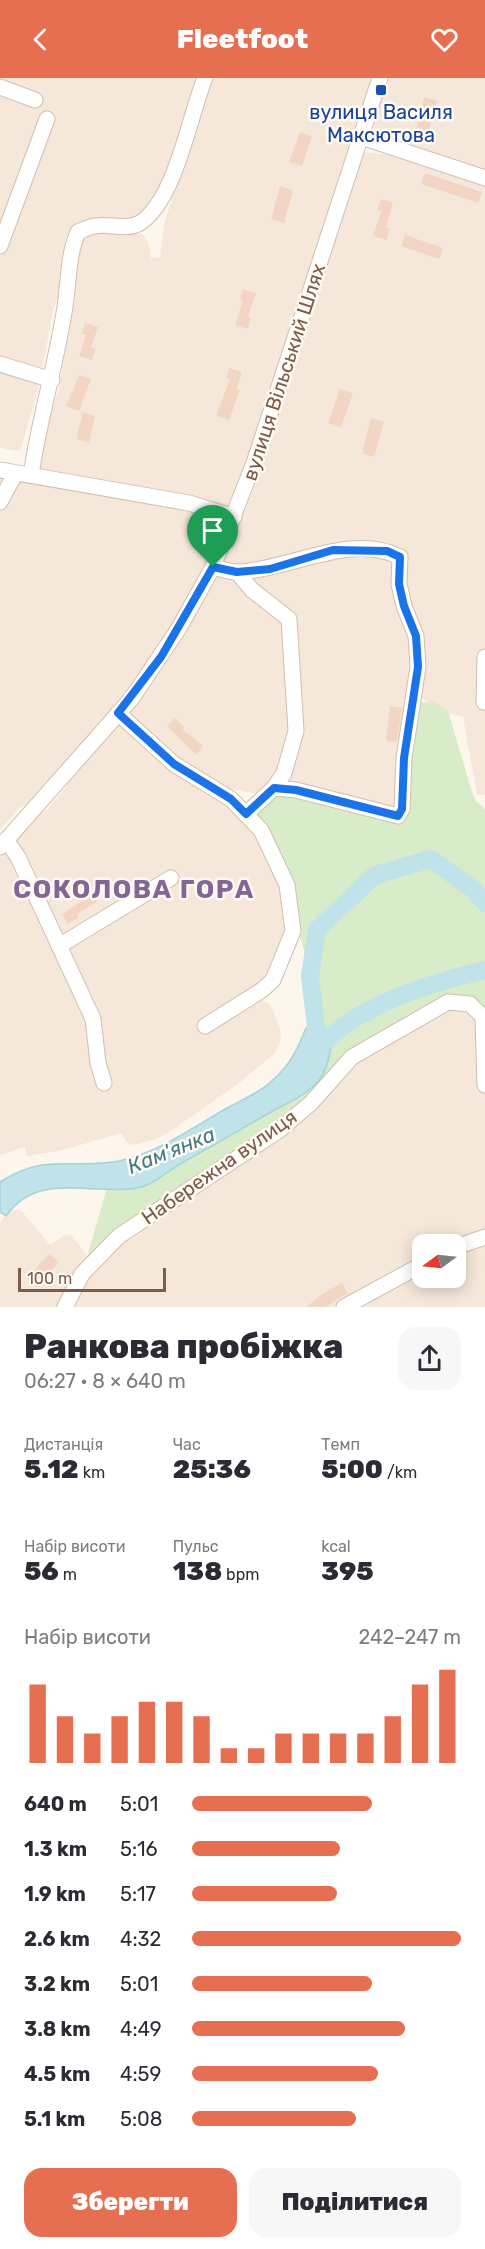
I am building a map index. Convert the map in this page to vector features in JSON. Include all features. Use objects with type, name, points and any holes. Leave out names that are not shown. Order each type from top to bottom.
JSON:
[{"type":"street","points":[[0,502],[23,474],[36,441],[52,380],[65,311],[72,246],[78,232],[95,226],[119,228],[139,224],[159,205],[175,169],[205,78]]},
{"type":"street","name":"вулиця Вільський Шлях","points":[[3,843],[118,713],[161,657],[213,567],[265,432],[380,78]]},
{"type":"street","points":[[0,87],[34,100]]},
{"type":"street","points":[[0,246],[47,119]]},
{"type":"street","points":[[361,137],[485,178]]},
{"type":"street","points":[[0,364],[52,380]]},
{"type":"street","points":[[0,470],[189,503],[234,516]]},
{"type":"street","points":[[213,567],[237,572],[270,569],[333,550],[387,551],[400,557],[399,584],[404,606],[416,636],[418,667],[404,758],[402,809],[398,816],[296,790],[274,788]]},
{"type":"street","points":[[237,572],[252,590],[289,620],[296,731],[284,773],[274,788],[246,814]]},
{"type":"street","points":[[484,702],[485,657]]},
{"type":"street","points":[[118,713],[174,764],[231,799],[246,814],[261,830],[287,885],[292,931],[273,980],[262,990],[205,1026]]},
{"type":"street","points":[[3,843],[18,857],[93,1019],[98,1063],[104,1083]]},
{"type":"street","points":[[59,945],[171,878]]},
{"type":"street","name":"Набережна вулиця","points":[[65,1307],[82,1274],[119,1236],[278,1131],[311,1103],[352,1058],[448,1002],[470,1004],[483,1017],[485,1085]]},
{"type":"street","points":[[466,1244],[485,1237]]},
{"type":"street","points":[[344,1307],[412,1269]]},
{"type":"shaded area","points":[[0,78],[199,78],[163,187],[141,217],[93,227],[66,236],[59,279],[63,282],[53,311],[39,386],[21,448],[17,451],[0,448]]},
{"type":"shaded area","points":[[211,78],[373,78],[224,526],[192,590],[158,648],[127,692],[28,803],[19,808],[0,830],[0,478],[22,480],[58,393],[77,278],[80,242],[83,238],[95,233],[143,234],[148,242],[151,258],[160,257],[164,224]]},
{"type":"shaded area","points":[[387,78],[485,78],[485,171],[405,142],[375,128],[373,120]]},
{"type":"shaded area","points":[[363,152],[390,155],[485,185],[485,795],[477,795],[463,717],[451,714],[421,698],[421,651],[406,586],[405,552],[395,549],[415,650],[402,809],[259,794],[221,787],[172,754],[132,716],[131,712],[168,660],[191,621],[228,549],[245,508]]},
{"type":"shaded area","points":[[121,725],[217,795],[253,829],[277,875],[289,924],[260,999],[270,1004],[280,1028],[281,1040],[274,1054],[238,1084],[168,1133],[153,1140],[132,1145],[126,1142],[122,1133],[63,1150],[27,1156],[25,1147],[0,1155],[0,857],[40,813],[47,810],[66,787],[71,777],[117,726]]},
{"type":"shaded area","points":[[465,1007],[476,1013],[485,1091],[485,1307],[69,1307],[82,1284],[120,1242],[307,1117],[304,1111],[358,1061],[430,1012]]},
{"type":"shaded area","points":[[20,1209],[50,1245],[65,1235],[71,1234],[90,1260],[60,1307],[0,1307],[0,1222],[9,1212]]},
{"type":"green space","points":[[435,702],[448,711],[472,792],[476,801],[485,809],[485,1065],[483,1017],[448,1002],[387,1036],[311,1103],[119,1236],[82,1274],[111,1174],[205,1140],[314,1051],[315,1020],[310,978],[300,936],[293,931],[287,885],[246,814],[274,788],[398,816],[412,703]]},
{"type":"water","points":[[316,1027],[334,1031],[328,1062],[320,1079],[297,1098],[143,1186],[120,1190],[50,1189],[34,1193],[19,1202],[6,1216],[0,1212],[0,1182],[32,1167],[119,1161],[174,1140],[270,1083],[290,1061],[306,1028]]},
{"type":"building","points":[[424,97],[437,101],[428,134],[416,130]]},
{"type":"building","points":[[300,132],[312,136],[302,166],[289,162]]},
{"type":"building","points":[[425,173],[482,192],[478,203],[421,184]]},
{"type":"building","points":[[280,186],[293,190],[284,223],[271,219]]},
{"type":"building","points":[[381,199],[393,203],[386,228],[390,229],[386,240],[373,236],[381,211],[377,210]]},
{"type":"building","points":[[405,235],[443,248],[439,259],[401,246]]},
{"type":"building","points":[[243,289],[256,293],[248,317],[251,318],[248,329],[235,325],[243,301],[240,300]]},
{"type":"building","points":[[85,323],[98,327],[91,347],[96,349],[92,360],[79,356],[86,335],[82,334]]},
{"type":"building","points":[[230,368],[242,372],[237,388],[240,390],[229,420],[216,416],[230,379],[226,378]]},
{"type":"building","points":[[79,375],[91,379],[79,411],[66,406]]},
{"type":"building","points":[[340,389],[353,393],[341,427],[328,423]]},
{"type":"building","points":[[83,412],[95,416],[89,443],[76,439]]},
{"type":"building","points":[[371,418],[384,422],[374,457],[362,453]]},
{"type":"building","points":[[390,706],[402,708],[397,742],[386,741]]},
{"type":"building","points":[[175,718],[184,727],[182,729],[203,746],[196,755],[167,726]]},
{"type":"building","points":[[92,891],[98,901],[77,914],[79,917],[68,924],[62,914],[82,901],[80,898]]},
{"type":"building","points":[[49,1254],[59,1262],[36,1287],[27,1278]]},
{"type":"building","points":[[342,1283],[348,1293],[325,1307],[306,1307],[324,1293]]},
{"type":"waterway","name":"Кам'янка","points":[[314,1051],[316,1027],[310,976],[317,930],[375,875],[431,859],[474,890],[485,903]]},
{"type":"waterway","name":"Кам'янка","points":[[318,1048],[354,1019],[374,1008],[418,989],[485,970]]},
{"type":"place","name":"вулиця Василя Максютова","points":[[381,90]]},
{"type":"district","name":"СОКОЛОВА ГОРА","points":[[134,889]]},
{"type":"route","points":[[333,550],[387,551],[400,557],[399,584],[404,606],[416,636],[418,667],[414,680],[404,758],[402,809],[398,816],[296,790],[274,788],[246,814],[231,799],[174,764],[118,713],[132,698],[161,657],[213,567],[237,572],[270,569],[333,550]]}]
